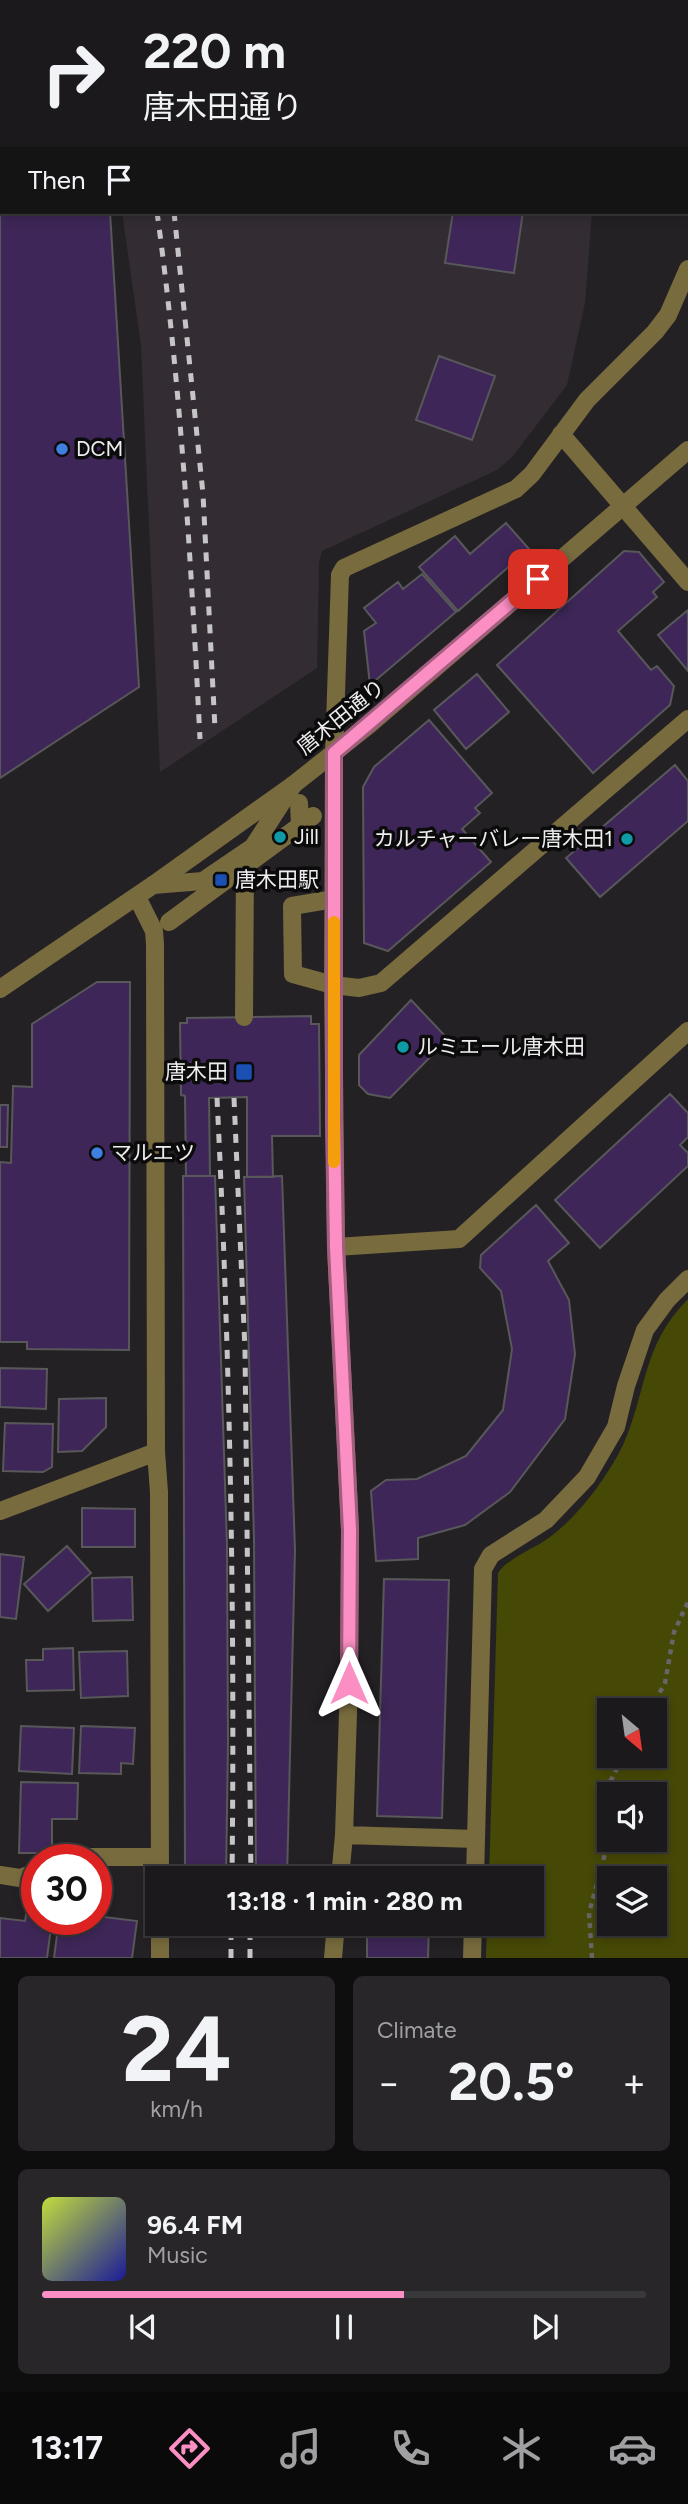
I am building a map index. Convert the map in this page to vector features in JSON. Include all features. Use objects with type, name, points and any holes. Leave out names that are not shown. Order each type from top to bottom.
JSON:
[{"type":"street","points":[[342,1866],[349,1683],[350,1530],[336,1247],[333,985],[334,753],[340,575],[344,568],[516,489],[532,474],[587,400],[668,316],[688,269]]},
{"type":"street","points":[[561,434],[688,582]]},
{"type":"street","name":"唐木田通り","points":[[0,989],[137,897],[319,766],[688,450]]},
{"type":"street","points":[[334,899],[292,906],[293,974],[333,985],[359,988],[381,983],[688,719]]},
{"type":"street","points":[[153,885],[203,881],[253,846],[293,785]]},
{"type":"street","points":[[169,922],[307,821],[299,803]]},
{"type":"street","points":[[244,1017],[245,865]]},
{"type":"street","points":[[137,897],[154,931],[155,944],[160,1866]]},
{"type":"street","points":[[336,1247],[459,1239],[688,1031]]},
{"type":"street","points":[[475,1866],[483,1569],[491,1555],[546,1520],[587,1477],[616,1427],[645,1329],[667,1300],[688,1279]]},
{"type":"street","points":[[0,1511],[156,1452]]},
{"type":"street","points":[[344,1835],[476,1839]]},
{"type":"street","points":[[112,1857],[160,1857]]},
{"type":"street","points":[[0,1875],[21,1878]]},
{"type":"street","points":[[160,1936],[160,1958]]},
{"type":"street","points":[[333,1958],[335,1936]]},
{"type":"street","points":[[472,1958],[473,1936]]},
{"type":"path","points":[[657,1698],[665,1683],[674,1632],[688,1602]]},
{"type":"path","points":[[592,1958],[589,1913],[609,1839],[608,1784],[617,1768]]},
{"type":"shaded area","points":[[122,214],[592,214],[585,303],[567,385],[513,456],[497,470],[322,551],[319,563],[317,668],[160,772],[141,345]]},
{"type":"shaded area","points":[[688,1299],[688,1958],[486,1958],[487,1936],[544,1936],[544,1866],[489,1866],[498,1573],[508,1563],[557,1531],[578,1511],[601,1482],[623,1445],[647,1369],[662,1334]]},
{"type":"building","name":"DCM","points":[[0,214],[110,214],[139,687],[0,778]]},
{"type":"building","points":[[453,214],[523,214],[514,273],[445,263]]},
{"type":"building","points":[[439,356],[495,376],[472,440],[416,420]]},
{"type":"building","points":[[506,523],[529,549],[458,611],[419,567],[455,536],[470,554]]},
{"type":"building","points":[[624,551],[639,552],[664,582],[653,592],[657,597],[618,631],[651,670],[657,666],[674,686],[670,705],[593,773],[497,665]]},
{"type":"building","points":[[422,574],[456,612],[370,685],[364,631],[376,623],[364,608],[398,582],[403,589]]},
{"type":"building","points":[[688,610],[688,671],[658,635]]},
{"type":"building","points":[[477,674],[509,712],[466,749],[434,710]]},
{"type":"building","points":[[429,720],[492,793],[475,808],[480,813],[462,829],[491,862],[388,951],[364,943],[363,787],[374,767]]},
{"type":"building","name":"カルチャーバレー唐木田1","points":[[675,765],[688,781],[688,821],[600,897],[566,858]]},
{"type":"building","points":[[97,982],[130,982],[129,1350],[27,1349],[27,1342],[0,1342],[0,1162],[11,1163],[13,1086],[32,1087],[32,1024]]},
{"type":"building","name":"ルミエール唐木田","points":[[411,1000],[448,1039],[390,1098],[368,1094],[359,1085],[359,1055]]},
{"type":"building","points":[[311,1016],[311,1024],[319,1024],[320,1136],[272,1136],[273,1177],[247,1177],[247,1097],[209,1098],[210,1176],[186,1176],[185,1096],[181,1095],[180,1023],[187,1023],[187,1018]]},
{"type":"building","points":[[670,1094],[688,1113],[688,1137],[680,1145],[688,1153],[688,1166],[600,1248],[555,1200]]},
{"type":"building","points":[[0,1105],[8,1105],[7,1147],[0,1147]]},
{"type":"building","points":[[183,1176],[215,1176],[227,1546],[226,1866],[185,1866]]},
{"type":"building","points":[[282,1176],[295,1550],[287,1866],[256,1866],[254,1539],[244,1177]]},
{"type":"building","points":[[536,1205],[569,1243],[548,1261],[569,1300],[575,1354],[565,1419],[510,1492],[465,1525],[418,1538],[418,1559],[376,1561],[371,1491],[386,1480],[417,1479],[466,1456],[503,1410],[512,1349],[501,1291],[480,1268],[481,1255]]},
{"type":"building","points":[[0,1368],[47,1369],[46,1409],[0,1407]]},
{"type":"building","points":[[106,1398],[106,1427],[82,1451],[58,1452],[59,1399]]},
{"type":"building","points":[[5,1423],[53,1424],[52,1467],[43,1472],[3,1471]]},
{"type":"building","points":[[82,1508],[135,1509],[135,1547],[82,1547]]},
{"type":"building","points":[[67,1546],[91,1573],[48,1611],[24,1584]]},
{"type":"building","points":[[0,1554],[24,1557],[16,1619],[0,1617]]},
{"type":"building","points":[[132,1577],[133,1620],[93,1621],[92,1578]]},
{"type":"building","points":[[384,1579],[449,1580],[442,1818],[377,1816]]},
{"type":"building","points":[[73,1648],[74,1690],[27,1691],[26,1660],[43,1660],[43,1649]]},
{"type":"building","points":[[127,1651],[128,1696],[81,1698],[79,1652]]},
{"type":"building","points":[[21,1726],[74,1728],[72,1774],[19,1771]]},
{"type":"building","points":[[81,1726],[135,1728],[133,1764],[121,1763],[121,1774],[79,1773]]},
{"type":"building","points":[[21,1782],[78,1783],[77,1819],[52,1819],[52,1844],[21,1844],[19,1853]]},
{"type":"building","points":[[0,1918],[21,1921],[21,1935],[50,1935],[47,1958],[0,1958]]},
{"type":"building","points":[[112,1918],[137,1921],[132,1958],[54,1958],[57,1935],[112,1935]]},
{"type":"building","points":[[367,1936],[429,1936],[428,1958],[367,1958]]},
{"type":"railway","points":[[157,214],[179,409],[200,739]]},
{"type":"railway","points":[[174,214],[203,494],[215,729]]},
{"type":"railway","points":[[217,1098],[230,1488],[232,1866]]},
{"type":"railway","points":[[234,1098],[245,1350],[251,1866]]},
{"type":"railway","points":[[231,1936],[231,1958]]},
{"type":"railway","points":[[250,1936],[250,1958]]},
{"type":"slow traffic","points":[[334,922],[334,1162]]},
{"type":"place","name":"DCM","points":[[62,449]]},
{"type":"place","name":"Jill","points":[[280,837]]},
{"type":"place","name":"カルチャーバレー唐木田1","points":[[627,839]]},
{"type":"place","name":"唐木田駅","points":[[221,880]]},
{"type":"place","name":"ルミエール唐木田","points":[[403,1047]]},
{"type":"place","name":"唐木田","points":[[244,1072]]},
{"type":"place","name":"マルエツ","points":[[97,1153]]},
{"type":"route","points":[[349,1683],[350,1530],[336,1247],[334,753],[538,579]]}]
